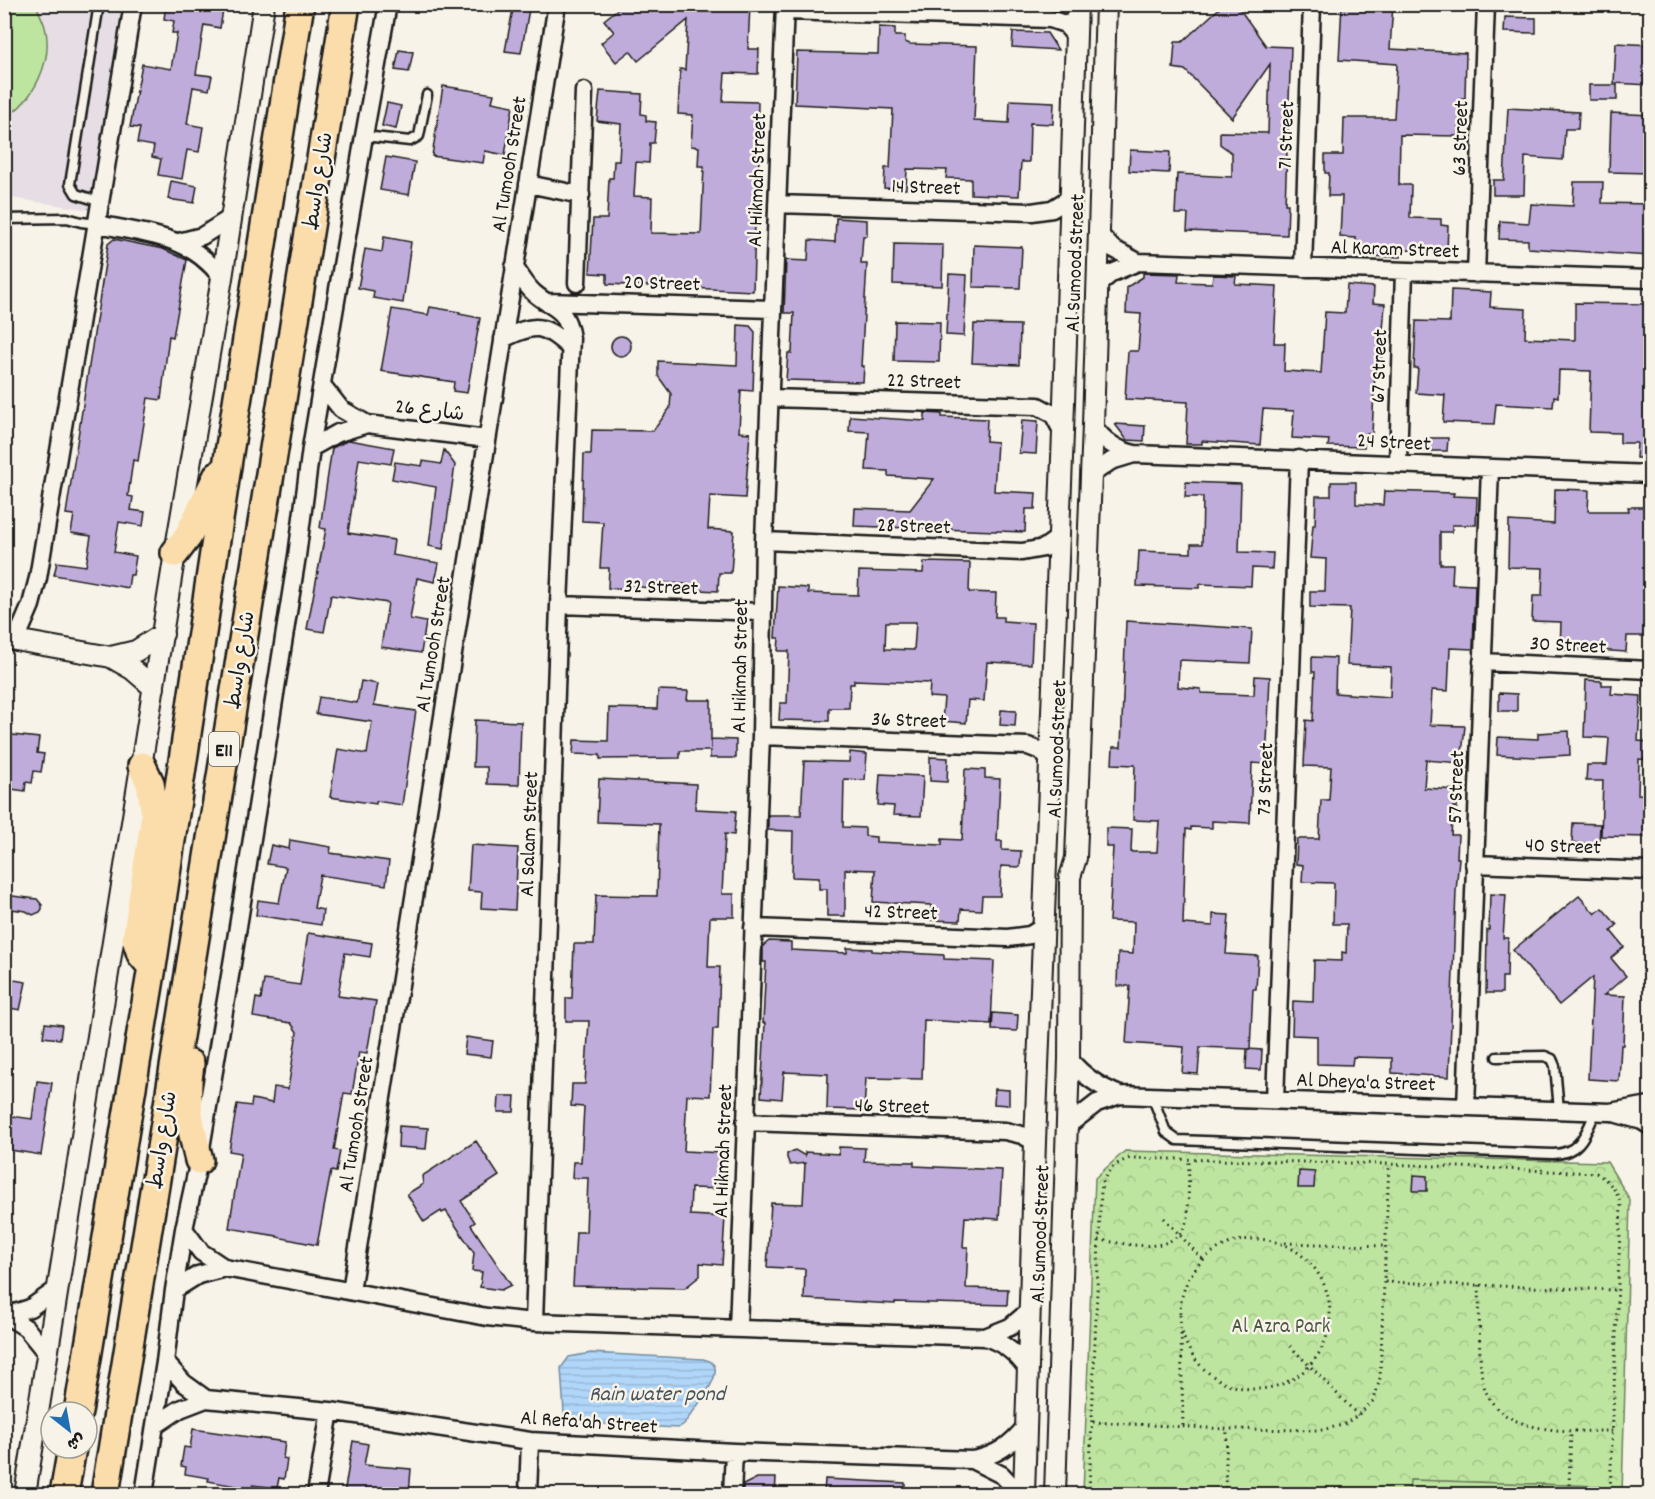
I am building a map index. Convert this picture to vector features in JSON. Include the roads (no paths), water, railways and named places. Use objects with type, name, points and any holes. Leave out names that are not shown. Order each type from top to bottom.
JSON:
[{"type":"highway","name":"شارع واسط","points":[[80,1400],[152,967],[229,453],[300,4]]},
{"type":"highway","name":"شارع واسط","points":[[105,1494],[346,4]]},
{"type":"highway","points":[[175,553],[192,527],[229,453]]},
{"type":"highway","points":[[141,766],[150,783],[155,815],[136,939],[141,954],[152,967]]},
{"type":"highway","points":[[190,958],[200,980],[201,990],[187,1096],[199,1160]]},
{"type":"highway","points":[[64,1494],[70,1460]]},
{"type":"street","points":[[133,4],[39,578],[31,605],[10,639],[111,657],[132,669],[154,688]]},
{"type":"street","points":[[25,1494],[175,553],[232,218],[264,4]]},
{"type":"street","points":[[144,1494],[184,1229],[199,1160],[233,958],[297,556],[311,448],[388,4]]},
{"type":"street","name":"Al Tumooh Street","points":[[351,1291],[557,4]]},
{"type":"street","name":"Al Sumood Street","points":[[1022,1494],[1077,4]]},
{"type":"street","name":"Al Sumood Street","points":[[1055,1494],[1069,1059],[1070,877],[1076,858],[1106,4]]},
{"type":"street","name":"71 Street","points":[[1303,268],[1312,4]]},
{"type":"street","name":"63 Street","points":[[1476,274],[1486,4]]},
{"type":"street","points":[[785,8],[1050,19],[1065,24],[1076,37]]},
{"type":"street","name":"Al Hikmah Street","points":[[738,1328],[761,735],[764,541],[785,8]]},
{"type":"street","points":[[577,283],[584,91]]},
{"type":"street","points":[[528,184],[581,195]]},
{"type":"street","name":"14 Street","points":[[777,204],[1032,212],[1052,210],[1070,198]]},
{"type":"street","points":[[179,242],[202,236],[232,218]]},
{"type":"street","points":[[98,224],[179,242],[208,260],[222,278]]},
{"type":"street","name":"Al Karam Street","points":[[1099,234],[1112,248],[1138,262]]},
{"type":"street","name":"Al Karam Street","points":[[1097,285],[1112,273],[1138,262],[1650,279]]},
{"type":"street","name":"Al Salam Street","points":[[514,267],[534,293],[561,311],[566,319],[571,338],[559,605],[534,1322]]},
{"type":"street","name":"67 Street","points":[[1398,463],[1404,271]]},
{"type":"street","name":"20 Street","points":[[548,302],[773,309]]},
{"type":"street","points":[[503,339],[529,327],[537,327],[556,335],[570,348]]},
{"type":"street","name":"شارع 26","points":[[322,385],[341,409],[367,424],[487,439]]},
{"type":"street","name":"22 Street","points":[[770,398],[1038,406],[1053,414],[1062,439]]},
{"type":"street","name":"شارع 26","points":[[311,448],[338,433],[367,424]]},
{"type":"street","name":"24 Street","points":[[1093,425],[1106,441],[1125,452],[1135,454],[1650,474]]},
{"type":"street","points":[[1062,439],[1072,478],[1073,512],[1081,520],[1089,515]]},
{"type":"street","name":"24 Street","points":[[1091,475],[1111,461],[1135,454]]},
{"type":"street","name":"73 Street","points":[[1275,1100],[1299,459]]},
{"type":"street","name":"57 Street","points":[[1466,1107],[1491,468]]},
{"type":"street","name":"28 Street","points":[[764,541],[1022,552],[1044,548],[1058,538]]},
{"type":"street","name":"32 Street","points":[[559,605],[762,612]]},
{"type":"street","points":[[111,657],[136,651],[163,634]]},
{"type":"street","name":"30 Street","points":[[1482,662],[1650,670]]},
{"type":"street","name":"36 Street","points":[[761,735],[1028,746],[1041,751],[1050,771]]},
{"type":"street","points":[[1050,771],[1073,791],[1070,877]]},
{"type":"street","name":"40 Street","points":[[1474,864],[1650,871]]},
{"type":"street","name":"42 Street","points":[[753,928],[1008,938],[1030,935],[1043,927]]},
{"type":"street","name":"Al Dheya'a Street","points":[[1069,1059],[1087,1077],[1120,1095],[1603,1112],[1642,1121],[1650,1126]]},
{"type":"street","name":"Al Dheya'a Street","points":[[1066,1127],[1097,1103],[1120,1095]]},
{"type":"street","name":"Al Dheya'a Street","points":[[1603,1112],[1650,1105]]},
{"type":"street","name":"46 Street","points":[[745,1122],[1005,1131],[1022,1135],[1035,1142]]},
{"type":"street","points":[[184,1229],[201,1252],[225,1268],[488,1317],[534,1322],[986,1337],[996,1340],[1014,1352],[1028,1370]]},
{"type":"street","points":[[174,1290],[198,1275],[225,1268]]},
{"type":"street","points":[[6,1315],[30,1308],[57,1289]]},
{"type":"street","points":[[986,1337],[1010,1327],[1030,1310]]},
{"type":"street","points":[[6,1315],[26,1328],[47,1354]]},
{"type":"street","points":[[165,1362],[184,1383],[206,1399]]},
{"type":"street","name":"Al Refa'ah Street","points":[[156,1425],[180,1409],[206,1399],[330,1411],[530,1442],[972,1460],[994,1454],[1007,1447],[1026,1426]]},
{"type":"street","points":[[316,1494],[330,1411]]},
{"type":"street","points":[[528,1494],[530,1442]]},
{"type":"street","points":[[732,1494],[734,1452]]},
{"type":"street","name":"Al Refa'ah Street","points":[[972,1460],[1002,1475],[1022,1494]]},
{"type":"lane","points":[[99,4],[70,184],[76,194],[102,202]]},
{"type":"lane","points":[[364,136],[410,141],[417,138],[427,95]]},
{"type":"lane","points":[[4,219],[67,218],[98,224]]},
{"type":"lane","points":[[1497,1057],[1545,1056],[1552,1059],[1555,1066],[1558,1110]]},
{"type":"lane","points":[[1152,1096],[1166,1132],[1177,1140],[1190,1142],[1382,1146],[1562,1154],[1571,1151],[1584,1140],[1603,1112]]},
{"type":"water","name":"Rain water pond","points":[[591,1353],[703,1359],[712,1363],[715,1376],[700,1403],[684,1424],[678,1428],[583,1423],[567,1418],[564,1413],[561,1368],[569,1357]]},
{"type":"park label","name":"Al Azra Park","points":[[1281,1325]]}]
